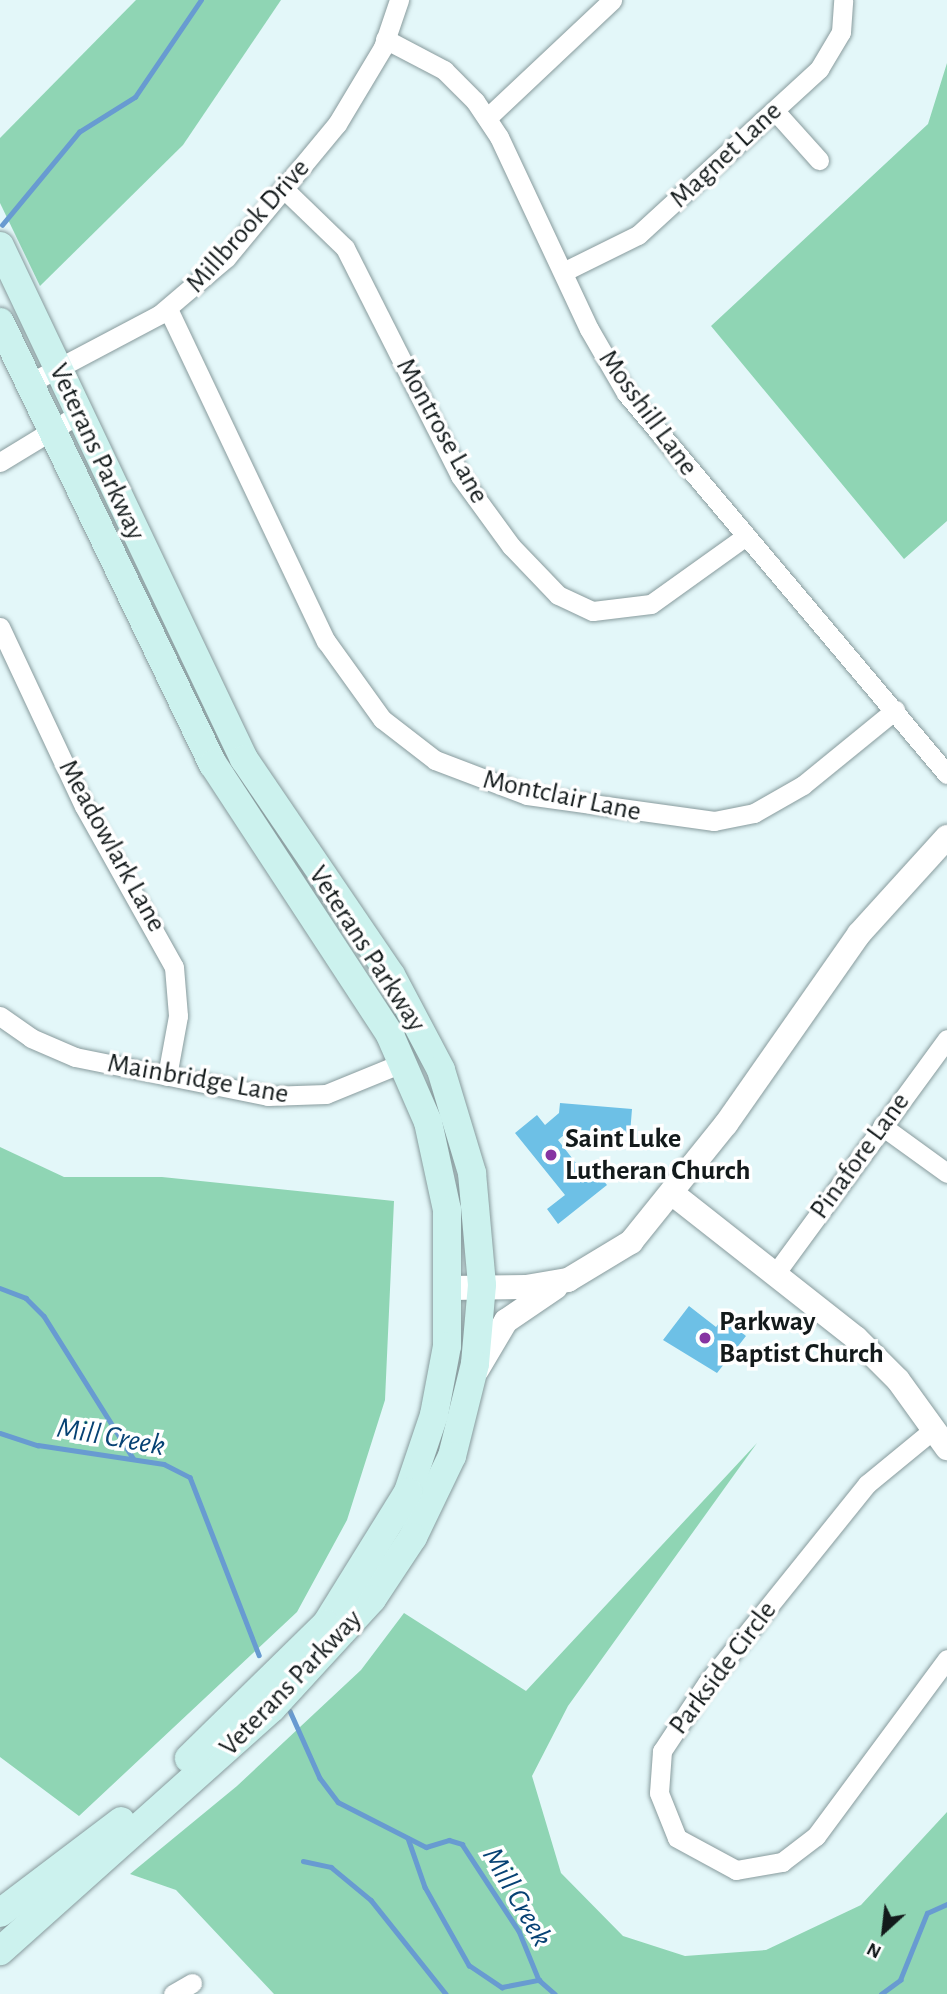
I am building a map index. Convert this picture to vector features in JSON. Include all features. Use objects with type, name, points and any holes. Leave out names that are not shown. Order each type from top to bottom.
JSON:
[{"type":"main road","name":"Veterans Parkway","points":[[0,246],[244,759],[391,975],[441,1070],[472,1173],[482,1285],[472,1381],[452,1456],[433,1499],[401,1556],[336,1644],[25,1932],[0,1951]]},
{"type":"main road","name":"Veterans Parkway","points":[[0,322],[212,764],[366,992],[419,1095],[442,1178],[450,1288],[441,1381],[410,1486],[392,1525],[326,1624],[127,1816],[2,1907]]},
{"type":"street","name":"Millbrook Drive","points":[[28,384],[168,309],[217,267],[285,190],[337,124],[385,39],[399,0]]},
{"type":"street","points":[[488,118],[612,0]]},
{"type":"street","name":"Magnet Lane","points":[[563,272],[638,235],[775,111],[831,54],[841,32],[842,0]]},
{"type":"street","name":"Mosshill Lane","points":[[385,39],[444,70],[488,118],[626,393],[947,774]]},
{"type":"street","points":[[775,111],[819,160]]},
{"type":"street","name":"Montrose Lane","points":[[285,190],[345,248],[460,476],[511,546],[558,596],[593,611],[651,604],[746,536]]},
{"type":"street","name":"Montclair Lane","points":[[168,309],[326,641],[382,719],[435,760],[479,781],[527,795],[714,821],[754,813],[803,785],[895,710]]},
{"type":"street","points":[[0,462],[79,414]]},
{"type":"street","name":"Meadowlark Lane","points":[[0,627],[84,806],[174,967],[178,1016],[167,1076]]},
{"type":"street","points":[[472,1381],[506,1321],[631,1242],[673,1194],[859,934],[947,837]]},
{"type":"street","name":"Mainbridge Lane","points":[[0,1016],[52,1049],[167,1076],[299,1097],[326,1094],[402,1063]]},
{"type":"street","name":"Pinafore Lane","points":[[775,1274],[947,1039]]},
{"type":"street","points":[[882,1126],[947,1173]]},
{"type":"street","points":[[673,1194],[877,1359],[940,1438]]},
{"type":"street","points":[[450,1288],[482,1285],[526,1287],[568,1280]]},
{"type":"street","name":"Parkside Circle","points":[[940,1438],[867,1484],[707,1683],[662,1751],[659,1793],[677,1838],[736,1870],[782,1862],[816,1836],[947,1659]]},
{"type":"street","points":[[2,1907],[25,1932]]},
{"type":"street","points":[[173,1994],[192,1983]]},
{"type":"green space","points":[[136,0],[281,0],[183,145],[40,286],[0,203],[0,138]]},
{"type":"green space","points":[[947,63],[947,521],[904,559],[711,326],[928,124]]},
{"type":"green space","points":[[0,1147],[64,1177],[162,1177],[394,1201],[385,1400],[347,1520],[297,1612],[79,1816],[0,1757]]},
{"type":"green space","points":[[757,1443],[568,1706],[532,1776],[561,1873],[623,1936],[685,1956],[766,1950],[861,1905],[947,1812],[947,1994],[274,1994],[176,1890],[130,1874],[237,1786],[361,1670],[404,1613],[526,1691]]},
{"type":"building","name":"Saint Luke Lutheran Church","points":[[560,1103],[632,1109],[630,1134],[571,1129],[558,1140],[586,1176],[594,1169],[607,1185],[558,1224],[547,1209],[565,1195],[515,1133],[537,1115],[545,1125],[559,1113]]},
{"type":"building","name":"Parkway Baptist Church","points":[[689,1306],[716,1327],[723,1318],[746,1336],[717,1373],[663,1340]]},
{"type":"waterway","points":[[2,225],[79,132],[135,97],[201,0]]},
{"type":"waterway","points":[[0,1288],[26,1298],[44,1316],[133,1458]]},
{"type":"waterway","name":"Mill Creek","points":[[0,1433],[38,1445],[164,1464],[190,1477],[259,1655]]},
{"type":"waterway","name":"Mill Creek","points":[[290,1711],[320,1778],[338,1802],[426,1847],[449,1840],[462,1844],[519,1931],[539,1980],[555,1994]]},
{"type":"waterway","points":[[408,1838],[425,1887],[469,1965],[502,1987],[539,1980]]},
{"type":"waterway","points":[[303,1861],[331,1867],[371,1900],[446,1994]]},
{"type":"waterway","points":[[881,1994],[900,1980],[927,1913],[947,1904]]},
{"type":"place","name":"Saint Luke Lutheran Church","points":[[551,1155]]},
{"type":"place","name":"Parkway Baptist Church","points":[[705,1338]]}]
